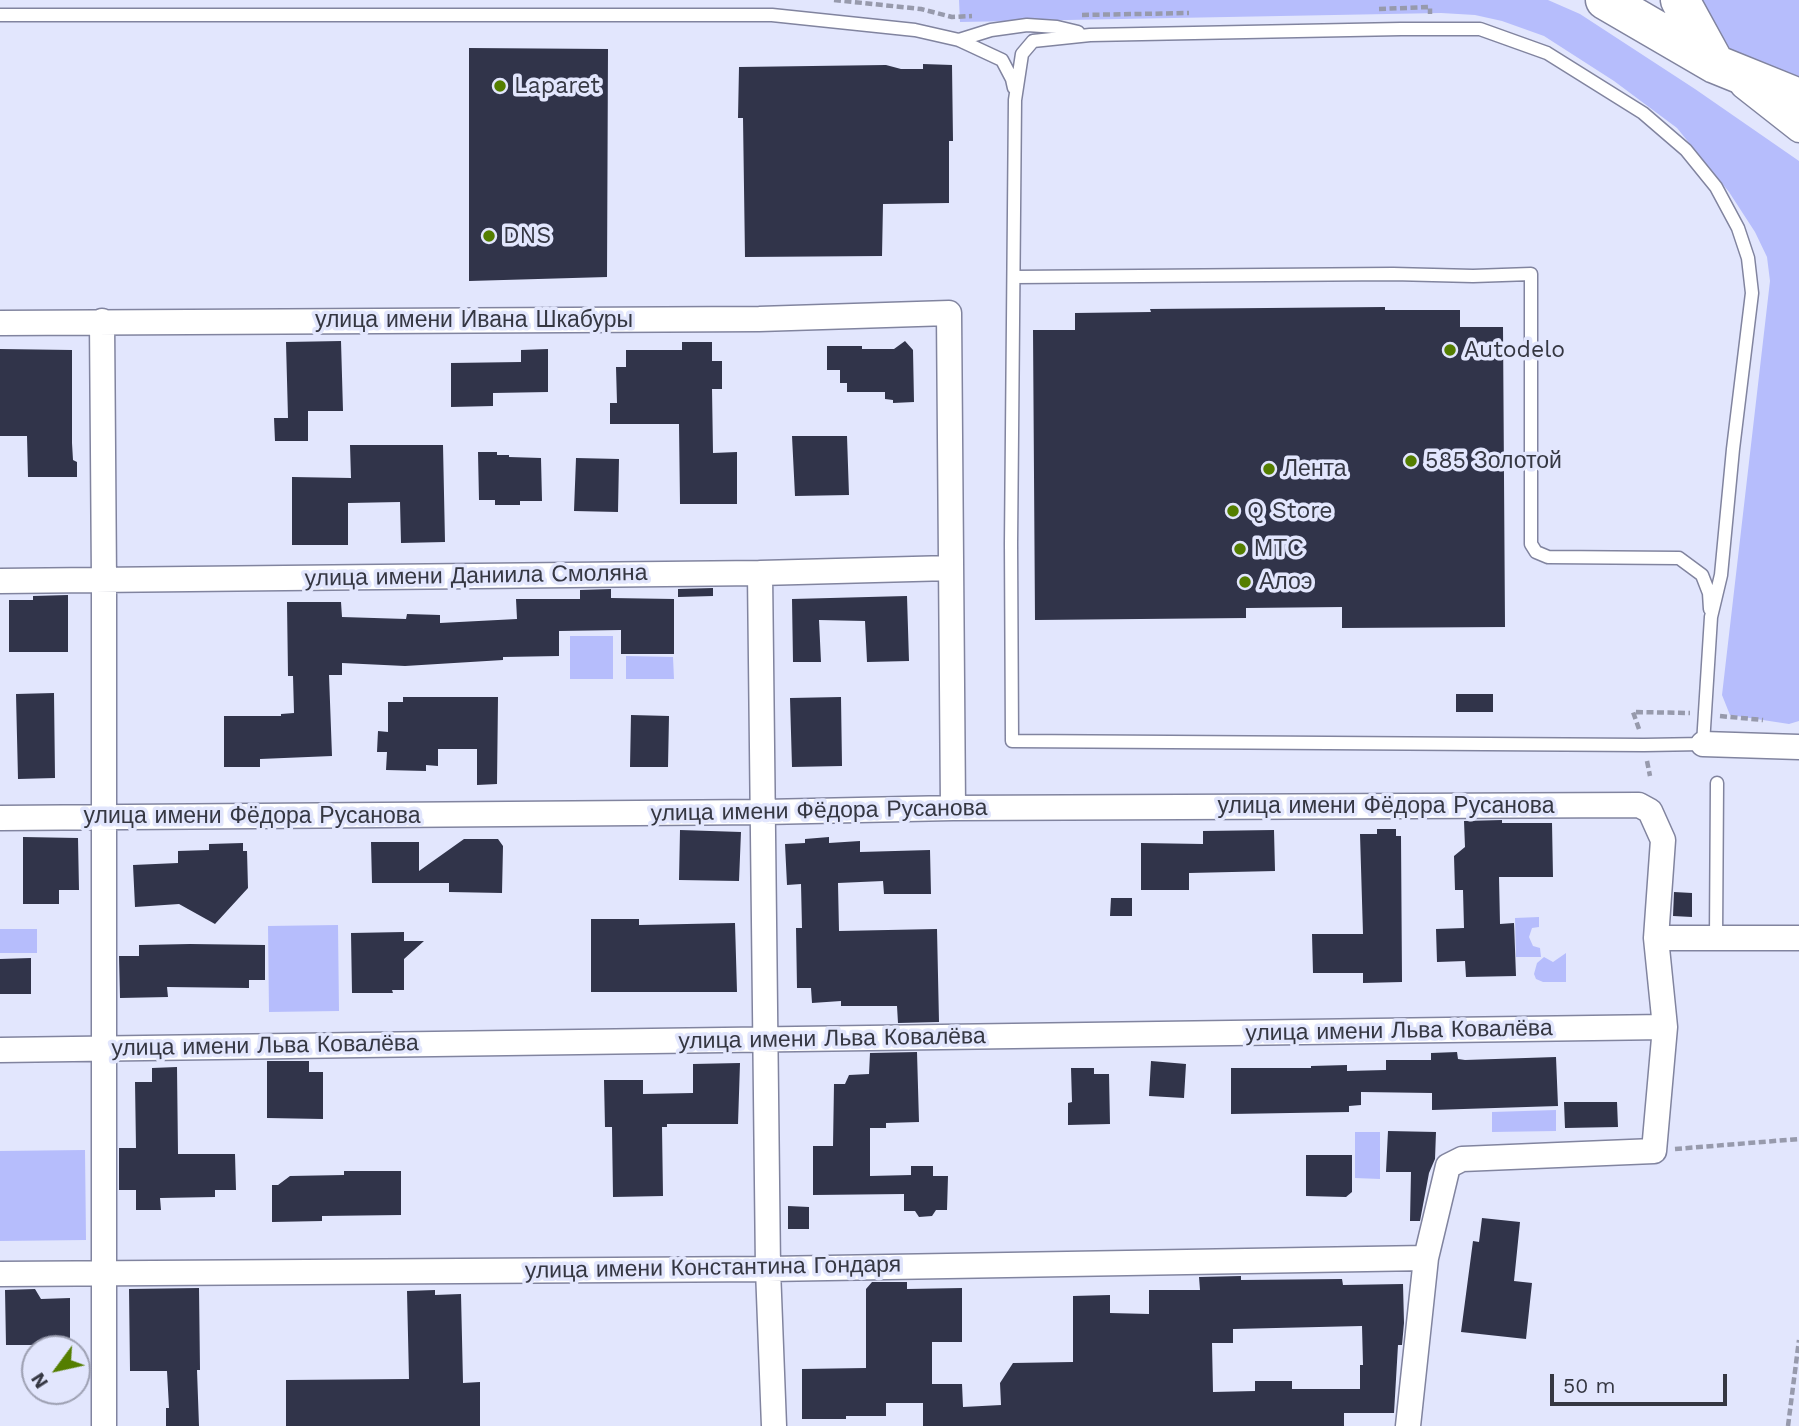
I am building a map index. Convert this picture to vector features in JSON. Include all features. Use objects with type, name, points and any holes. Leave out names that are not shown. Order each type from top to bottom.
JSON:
[{"type":"highway","points":[[1605,0],[1715,64],[1799,98]]},
{"type":"highway","points":[[1680,0],[1715,64]]},
{"type":"street","points":[[1715,64],[1799,130]]},
{"type":"street","name":"улица имени Ивана Шкабуры","points":[[0,323],[759,319],[949,313],[951,568]]},
{"type":"street","points":[[102,321],[104,1426]]},
{"type":"street","points":[[951,568],[953,808]]},
{"type":"street","name":"улица имени Даниила Смоляна","points":[[0,581],[760,573],[951,568]]},
{"type":"street","points":[[760,573],[768,1269],[774,1426]]},
{"type":"street","points":[[1703,744],[1799,747]]},
{"type":"street","name":"улица имени Фёдора Русанова","points":[[0,818],[953,808],[1639,805],[1650,811],[1663,840],[1656,938]]},
{"type":"street","points":[[1408,1426],[1426,1258],[1448,1166],[1462,1160],[1654,1151],[1665,1027],[1656,938],[1799,938]]},
{"type":"street","name":"улица имени Льва Ковалёва","points":[[0,1050],[1665,1027]]},
{"type":"street","name":"улица имени Константина Гондаря","points":[[0,1274],[768,1269],[1426,1258]]},
{"type":"lane","points":[[0,15],[772,15],[915,30],[959,40],[1002,60],[1012,79],[1015,100],[1012,741],[1703,744],[1711,617],[1721,575],[1752,293],[1751,270],[1738,228],[1716,187],[1686,150],[1643,113],[1547,53],[1480,29],[1090,35],[1033,41],[1022,54],[1015,100]]},
{"type":"lane","points":[[959,40],[991,30],[1027,25],[1057,27],[1090,35]]},
{"type":"lane","points":[[1015,276],[1531,274],[1531,544],[1536,552],[1548,557],[1679,558],[1695,568],[1706,581],[1711,617]]},
{"type":"lane","points":[[1716,938],[1717,783]]},
{"type":"path","points":[[834,0],[921,9],[952,17],[979,16]]},
{"type":"path","points":[[1375,9],[1430,7]]},
{"type":"path","points":[[1072,15],[1192,13]]},
{"type":"path","points":[[1654,1151],[1799,1139]]},
{"type":"path","points":[[1788,1426],[1799,1340]]},
{"type":"shaded area","points":[[959,0],[1548,0],[1580,14],[1799,161],[1799,721],[1789,724],[1730,715],[1722,695],[1770,281],[1767,257],[1755,232],[1729,192],[1677,128],[1614,81],[1544,36],[1502,21],[1475,15],[1441,13],[960,22]]},
{"type":"shaded area","points":[[1693,0],[1799,0],[1799,82],[1735,55],[1712,31]]},
{"type":"shaded area","points":[[570,636],[613,636],[613,679],[570,679]]},
{"type":"shaded area","points":[[626,656],[673,657],[674,679],[626,679]]},
{"type":"shaded area","points":[[1539,917],[1539,927],[1532,928],[1529,937],[1533,946],[1540,948],[1541,957],[1516,957],[1515,918]]},
{"type":"shaded area","points":[[338,925],[339,1011],[269,1012],[268,926]]},
{"type":"shaded area","points":[[0,929],[37,929],[37,953],[0,953]]},
{"type":"shaded area","points":[[1566,953],[1566,982],[1543,982],[1536,979],[1534,974],[1537,963],[1544,957],[1553,962]]},
{"type":"shaded area","points":[[1556,1110],[1556,1131],[1492,1132],[1492,1112]]},
{"type":"shaded area","points":[[1355,1132],[1380,1132],[1380,1179],[1355,1178]]},
{"type":"shaded area","points":[[85,1150],[86,1240],[0,1241],[0,1151]]},
{"type":"building","points":[[469,48],[608,49],[607,277],[469,281]]},
{"type":"building","points":[[923,64],[952,65],[953,141],[949,141],[949,203],[883,204],[882,256],[745,257],[743,118],[738,118],[739,67],[886,65],[901,69],[923,69]]},
{"type":"building","name":"Лента","points":[[1385,307],[1385,310],[1460,310],[1460,327],[1503,327],[1505,627],[1342,628],[1342,607],[1246,608],[1246,618],[1035,620],[1033,330],[1075,330],[1075,313],[1151,312],[1150,309]]},
{"type":"building","points":[[341,341],[343,411],[308,411],[308,441],[275,441],[274,418],[288,418],[286,342]]},
{"type":"building","points":[[905,341],[913,350],[914,402],[893,403],[893,400],[885,399],[885,392],[847,392],[847,383],[840,383],[840,370],[827,370],[827,346],[894,349]]},
{"type":"building","points":[[682,342],[712,342],[712,361],[722,361],[722,389],[712,389],[713,453],[737,452],[737,504],[680,504],[679,424],[610,424],[610,403],[617,403],[616,367],[626,367],[626,350],[682,350]]},
{"type":"building","points":[[0,349],[72,350],[72,443],[73,460],[77,462],[77,477],[28,477],[27,436],[0,436]]},
{"type":"building","points":[[548,349],[548,392],[493,393],[493,406],[451,407],[451,363],[521,362],[521,350]]},
{"type":"building","points":[[792,436],[847,436],[849,495],[795,496]]},
{"type":"building","points":[[350,445],[443,445],[445,542],[401,543],[400,502],[348,503],[348,545],[292,545],[292,477],[351,478]]},
{"type":"building","points":[[478,452],[541,458],[542,501],[520,501],[520,505],[495,505],[495,500],[479,500]]},
{"type":"building","points":[[576,458],[619,459],[618,512],[574,511]]},
{"type":"building","points":[[713,588],[713,596],[678,597],[678,589]]},
{"type":"building","points":[[611,589],[611,598],[674,599],[674,654],[621,654],[621,630],[559,631],[559,656],[503,657],[503,660],[405,666],[342,663],[342,675],[329,675],[332,756],[260,759],[260,767],[224,767],[224,716],[281,716],[294,713],[293,676],[288,676],[287,602],[341,602],[342,617],[406,619],[407,614],[440,615],[440,623],[517,619],[516,599],[580,599],[580,590]]},
{"type":"building","points":[[68,595],[68,652],[9,652],[9,600]]},
{"type":"building","points":[[907,596],[909,661],[867,662],[865,621],[819,620],[821,662],[793,662],[792,599]]},
{"type":"building","points":[[54,693],[55,778],[18,779],[16,694]]},
{"type":"building","points":[[1456,694],[1493,694],[1493,712],[1456,712]]},
{"type":"building","points":[[403,697],[498,697],[497,784],[477,785],[477,749],[438,749],[438,766],[426,765],[426,771],[386,770],[387,752],[377,752],[378,731],[388,732],[388,702],[403,702]]},
{"type":"building","points":[[841,697],[842,766],[792,767],[790,698]]},
{"type":"building","points":[[631,715],[669,716],[668,767],[630,767]]},
{"type":"building","points":[[1502,820],[1502,823],[1552,823],[1553,877],[1499,877],[1500,924],[1514,923],[1516,976],[1466,977],[1465,961],[1437,962],[1436,929],[1464,928],[1463,890],[1455,890],[1454,856],[1465,847],[1464,821]]},
{"type":"building","points":[[1377,829],[1396,829],[1396,836],[1401,836],[1402,982],[1363,983],[1363,973],[1313,973],[1312,934],[1363,934],[1360,834],[1377,834]]},
{"type":"building","points":[[680,830],[741,832],[739,881],[679,880]]},
{"type":"building","points":[[1274,830],[1275,871],[1189,873],[1189,890],[1141,890],[1141,843],[1203,844],[1203,831]]},
{"type":"building","points":[[23,837],[78,838],[79,890],[59,890],[59,904],[23,904]]},
{"type":"building","points":[[829,837],[829,843],[860,841],[860,852],[930,850],[931,894],[884,894],[883,881],[838,883],[839,931],[937,929],[939,1022],[898,1023],[897,1006],[841,1006],[841,1001],[812,1003],[811,988],[797,988],[796,928],[802,928],[801,884],[787,885],[785,844],[805,843],[805,839]]},
{"type":"building","points":[[464,839],[498,839],[503,846],[502,893],[449,892],[449,883],[372,883],[371,842],[419,842],[419,871]]},
{"type":"building","points":[[243,843],[243,851],[247,851],[248,888],[215,924],[179,904],[135,907],[133,865],[178,863],[178,851],[209,850],[209,844]]},
{"type":"building","points":[[1674,892],[1692,893],[1692,917],[1673,916]]},
{"type":"building","points":[[1111,898],[1132,898],[1132,916],[1110,916]]},
{"type":"building","points":[[591,919],[639,919],[639,925],[735,923],[737,992],[591,992]]},
{"type":"building","points":[[404,932],[404,941],[424,941],[404,959],[404,990],[392,990],[393,993],[352,993],[351,933]]},
{"type":"building","points":[[139,945],[265,945],[265,980],[249,980],[249,988],[167,987],[168,997],[120,998],[119,956],[139,956]]},
{"type":"building","points":[[31,958],[31,994],[0,994],[0,959]]},
{"type":"building","points":[[917,1052],[919,1122],[886,1123],[886,1128],[870,1128],[870,1176],[911,1175],[911,1166],[933,1166],[933,1176],[948,1176],[947,1210],[936,1210],[932,1216],[919,1217],[915,1211],[904,1211],[904,1194],[813,1195],[813,1146],[833,1146],[834,1084],[845,1084],[849,1075],[869,1074],[870,1053]]},
{"type":"building","points":[[1457,1052],[1458,1059],[1465,1060],[1556,1057],[1558,1106],[1432,1110],[1432,1093],[1361,1092],[1361,1105],[1349,1106],[1349,1112],[1231,1114],[1231,1068],[1347,1065],[1347,1071],[1386,1070],[1386,1060],[1431,1060],[1431,1053]]},
{"type":"building","points":[[267,1061],[309,1061],[309,1072],[323,1072],[323,1119],[267,1118]]},
{"type":"building","points":[[1151,1061],[1186,1064],[1184,1098],[1149,1096]]},
{"type":"building","points":[[740,1063],[738,1124],[667,1124],[667,1127],[662,1127],[663,1196],[613,1197],[612,1127],[605,1127],[604,1080],[643,1080],[643,1094],[693,1093],[693,1064]]},
{"type":"building","points":[[177,1067],[178,1154],[235,1154],[236,1190],[215,1190],[215,1197],[160,1198],[161,1210],[136,1210],[136,1190],[119,1190],[119,1148],[136,1148],[135,1082],[152,1082],[152,1068]]},
{"type":"building","points":[[1071,1068],[1094,1068],[1094,1074],[1109,1074],[1110,1124],[1068,1125],[1068,1103],[1072,1102]]},
{"type":"building","points":[[1564,1102],[1617,1102],[1618,1127],[1565,1128]]},
{"type":"building","points":[[1388,1131],[1436,1132],[1435,1159],[1429,1173],[1420,1221],[1410,1221],[1411,1172],[1386,1172]]},
{"type":"building","points":[[1306,1155],[1352,1155],[1352,1192],[1346,1197],[1306,1196]]},
{"type":"building","points":[[344,1171],[401,1171],[401,1215],[322,1216],[322,1221],[272,1222],[272,1185],[278,1185],[290,1176],[344,1175]]},
{"type":"building","points":[[788,1206],[809,1207],[809,1229],[788,1229]]},
{"type":"building","points":[[1482,1218],[1520,1222],[1514,1281],[1532,1283],[1526,1339],[1461,1332],[1473,1241],[1479,1242]]},
{"type":"building","points":[[1241,1276],[1241,1280],[1342,1279],[1343,1285],[1403,1284],[1404,1323],[1402,1345],[1398,1345],[1394,1413],[1344,1413],[1344,1426],[923,1426],[923,1403],[886,1403],[886,1416],[802,1419],[802,1369],[866,1368],[866,1289],[872,1282],[907,1282],[907,1289],[962,1288],[962,1342],[932,1342],[932,1384],[962,1384],[963,1407],[1001,1405],[1000,1383],[1013,1363],[1073,1362],[1073,1296],[1110,1295],[1110,1313],[1149,1314],[1149,1290],[1200,1290],[1199,1277]],"holes":[[[1362,1326],[1363,1365],[1360,1365],[1360,1389],[1292,1389],[1292,1381],[1255,1381],[1255,1391],[1213,1392],[1212,1343],[1233,1343],[1233,1329]]]},
{"type":"building","points":[[199,1288],[199,1426],[166,1426],[166,1408],[169,1408],[167,1371],[130,1371],[129,1289]]},
{"type":"building","points":[[35,1289],[41,1299],[70,1298],[70,1335],[21,1335],[21,1345],[6,1345],[5,1290]]},
{"type":"building","points":[[435,1290],[435,1295],[461,1294],[463,1383],[480,1382],[480,1426],[286,1426],[286,1380],[409,1379],[407,1291]]},
{"type":"place","name":"Laparet","points":[[500,86]]},
{"type":"place","name":"DNS","points":[[489,236]]},
{"type":"place","name":"Autodelo","points":[[1450,350]]},
{"type":"place","name":"585 Золотой","points":[[1411,461]]},
{"type":"place","name":"Лента","points":[[1269,469]]},
{"type":"place","name":"Q Store","points":[[1233,511]]},
{"type":"place","name":"МТС","points":[[1240,549]]},
{"type":"place","name":"Алоэ","points":[[1245,582]]}]
